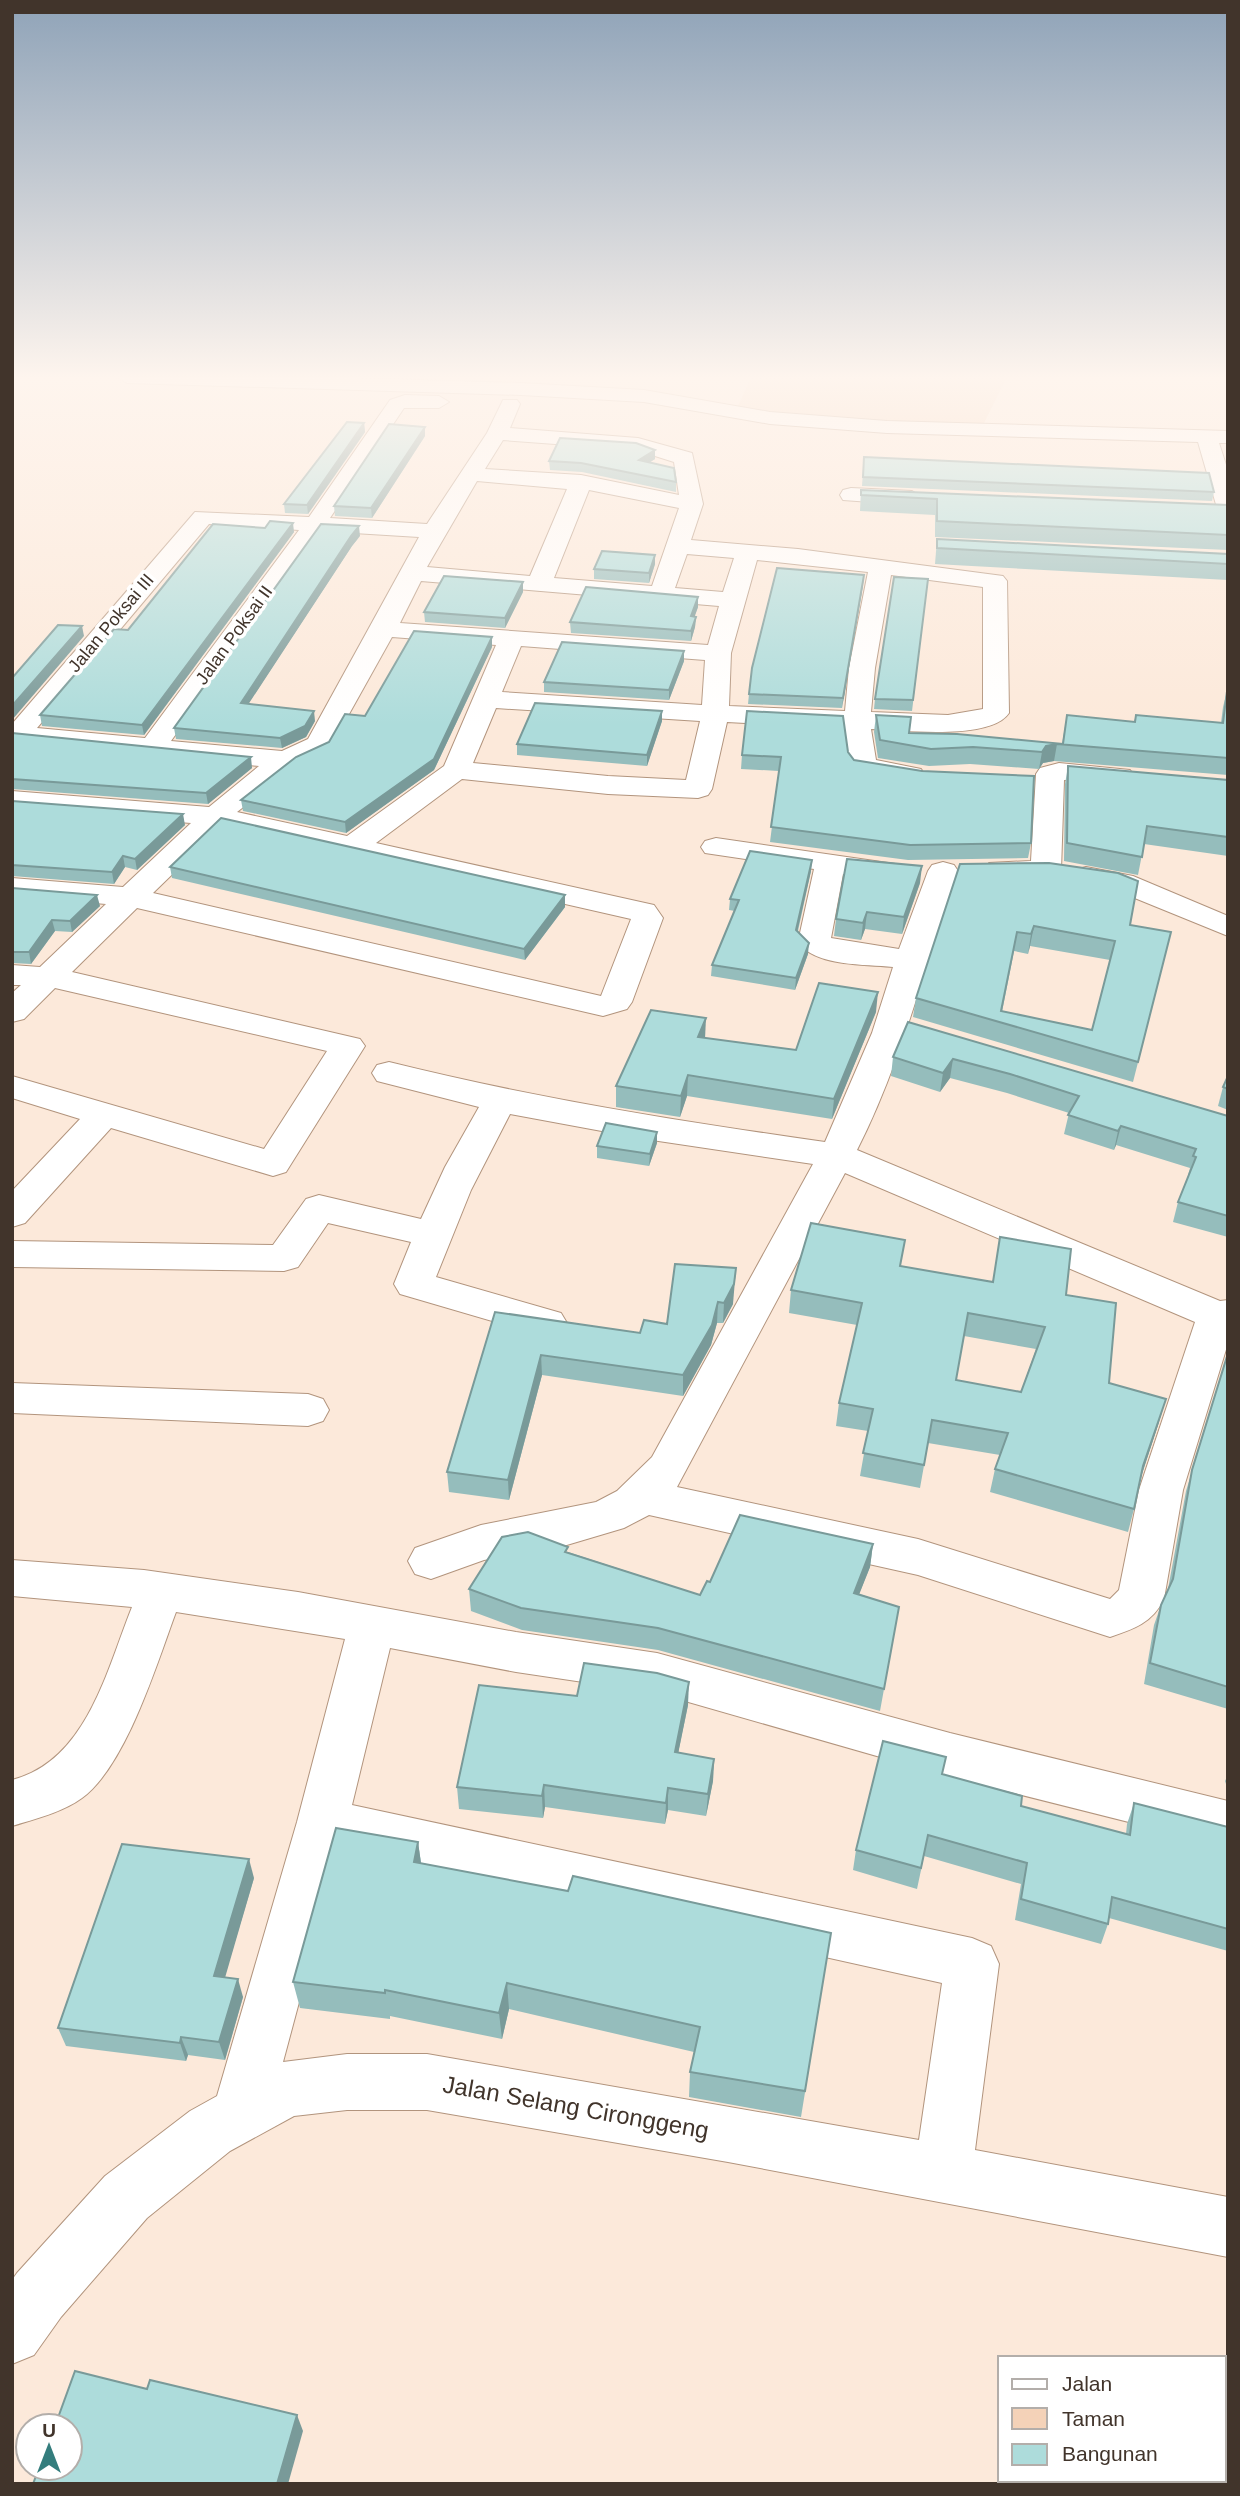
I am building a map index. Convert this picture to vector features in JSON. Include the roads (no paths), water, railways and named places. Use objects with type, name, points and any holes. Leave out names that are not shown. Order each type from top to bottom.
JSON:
[{"type":"street","name":"Jalan Poksai II","points":[[153,747],[336,493]]},
{"type":"street","points":[[12,1012],[130,897],[267,772],[319,744],[384,629],[434,531],[458,493]]},
{"type":"street","points":[[539,584],[576,493]]},
{"type":"street","points":[[639,493],[692,504]]},
{"type":"street","points":[[661,594],[692,504],[690,493]]},
{"type":"street","points":[[851,495],[934,499]]},
{"type":"street","points":[[1200,510],[1228,510]]},
{"type":"street","name":"Jalan Poksai III","points":[[15,734],[198,519],[209,516],[315,524]]},
{"type":"street","points":[[315,524],[434,531]]},
{"type":"street","points":[[484,699],[715,716],[968,721],[990,717],[997,711],[995,581],[887,556],[851,542]]},
{"type":"street","points":[[676,547],[887,556]]},
{"type":"street","points":[[456,770],[695,790],[700,788],[715,716],[718,653],[747,552]]},
{"type":"street","points":[[887,556],[856,720],[863,766],[918,776],[941,776]]},
{"type":"street","points":[[411,573],[733,600]]},
{"type":"street","points":[[384,629],[718,653]]},
{"type":"street","points":[[352,847],[456,770],[512,638]]},
{"type":"street","points":[[15,734],[286,760]]},
{"type":"street","points":[[1046,870],[1035,780],[1059,771],[1154,779]]},
{"type":"street","points":[[12,800],[217,816],[643,912],[647,918],[615,1002],[603,1006],[130,897],[12,887]]},
{"type":"street","points":[[716,847],[908,872],[1046,870],[1122,882],[1228,927]]},
{"type":"street","points":[[830,863],[814,942],[827,949],[911,960]]},
{"type":"street","points":[[431,1561],[481,1543],[560,1529],[608,1516],[641,1496],[667,1469],[905,1028],[911,960],[943,871]]},
{"type":"street","points":[[12,975],[50,977],[348,1046],[273,1164],[12,1087]]},
{"type":"street","points":[[389,1073],[500,1101],[741,1144],[836,1156],[1220,1329],[1173,1439],[1146,1552],[1141,1599],[1125,1613],[1110,1618],[918,1557],[641,1496]]},
{"type":"street","points":[[500,1101],[476,1139],[414,1284],[547,1322]]},
{"type":"street","points":[[12,1214],[104,1114]]},
{"type":"street","points":[[12,1254],[284,1258],[319,1209],[433,1235]]},
{"type":"street","points":[[12,1398],[308,1410]]},
{"type":"street","points":[[12,1578],[161,1592],[657,1673],[950,1755],[1228,1824]]},
{"type":"street","points":[[12,1803],[40,1796],[70,1779],[97,1748],[161,1592]]},
{"type":"street","points":[[240,2115],[322,1822],[372,1625]]},
{"type":"street","points":[[322,1822],[972,1964],[943,2173]]},
{"type":"street","name":"Jalan Selang Cironggeng","points":[[21,2306],[126,2197],[211,2131],[288,2088],[347,2082],[427,2082],[943,2173],[1228,2227]]}]
